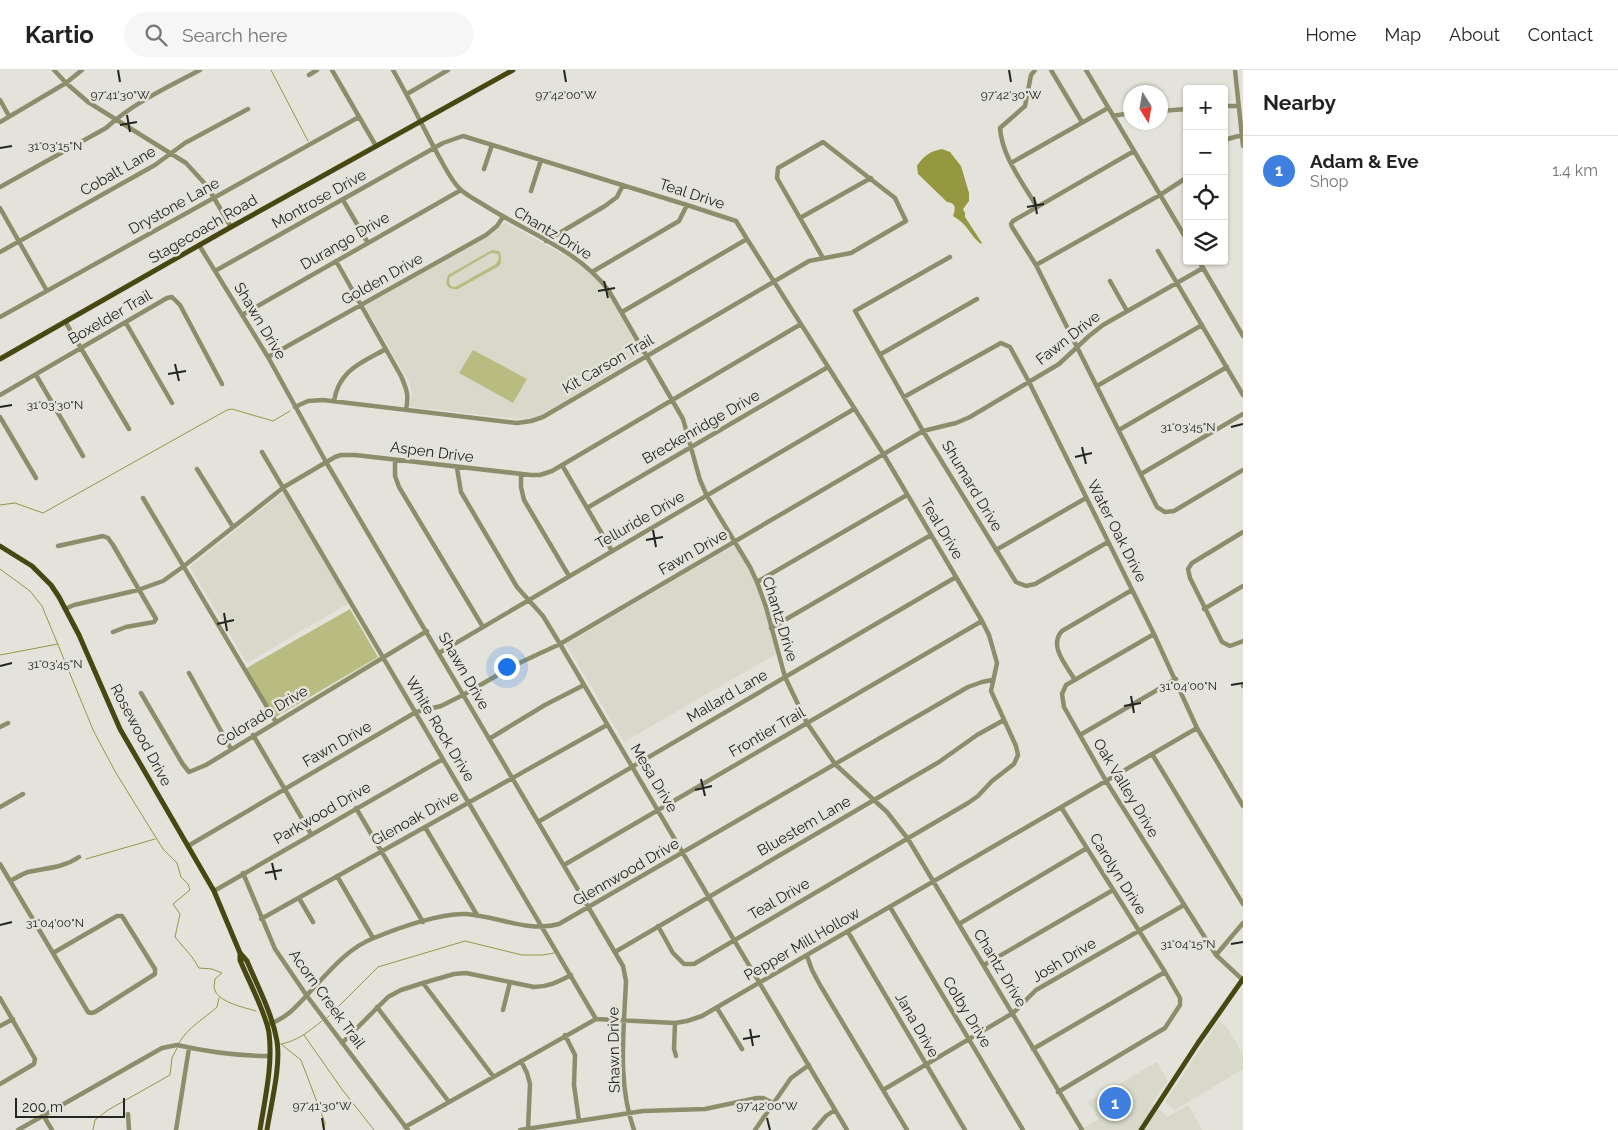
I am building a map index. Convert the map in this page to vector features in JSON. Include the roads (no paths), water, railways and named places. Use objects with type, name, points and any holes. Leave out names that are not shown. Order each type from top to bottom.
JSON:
[{"type":"main road","name":"Stagecoach Road","points":[[0,359],[66,323],[199,245],[513,70]]},
{"type":"main road","name":"Rosewood Drive","points":[[0,546],[42,574],[51,585],[90,661],[120,729],[214,891],[240,953],[247,961],[277,1043],[277,1058],[267,1130]]},
{"type":"main road","points":[[1141,1130],[1198,1043],[1243,980]]},
{"type":"main road","name":"Rosewood Drive","points":[[260,1130],[269,1072],[270,1024]]},
{"type":"street","points":[[54,70],[88,102],[186,163],[207,186],[231,227]]},
{"type":"street","points":[[0,122],[66,83],[82,70]]},
{"type":"street","points":[[0,187],[106,128],[136,105],[200,70]]},
{"type":"street","points":[[309,75],[318,70]]},
{"type":"street","points":[[332,70],[376,146]]},
{"type":"street","name":"Chantz Drive","points":[[394,70],[435,149],[452,179],[461,190],[503,217],[576,259],[592,272],[609,291],[683,419],[700,480],[707,496],[758,582],[785,676],[807,723],[835,764],[887,812],[908,838],[1082,1130]]},
{"type":"street","points":[[407,94],[448,70]]},
{"type":"street","points":[[1035,70],[1031,74],[1025,106],[1000,128],[1000,140],[1037,207]]},
{"type":"street","points":[[1051,70],[1082,122]]},
{"type":"street","points":[[1086,70],[1183,233]]},
{"type":"street","points":[[1235,70],[1243,146]]},
{"type":"street","points":[[0,100],[9,116]]},
{"type":"street","points":[[1228,106],[1238,106]]},
{"type":"street","points":[[1012,163],[1108,108]]},
{"type":"street","name":"Cobalt Lane","points":[[0,252],[155,165],[186,143],[248,109]]},
{"type":"street","points":[[1168,110],[1183,109]]},
{"type":"street","points":[[1113,116],[1123,114]]},
{"type":"street","name":"Drystone Lane","points":[[0,317],[359,117]]},
{"type":"street","points":[[1228,139],[1242,135]]},
{"type":"street","name":"Teal Drive","points":[[435,149],[443,143],[463,136],[736,221],[854,410],[884,454],[989,635],[997,663],[991,691],[1017,751],[1017,760],[992,781],[978,796],[694,964],[684,964],[673,953],[658,926]]},
{"type":"street","points":[[800,218],[871,178],[824,142],[778,168],[777,178],[800,218],[823,258]]},
{"type":"street","points":[[484,169],[492,145]]},
{"type":"street","name":"Montrose Drive","points":[[215,271],[435,149]]},
{"type":"street","points":[[1134,151],[1013,221],[1011,224],[1036,265],[1157,507],[1161,511],[1174,511],[1243,470]]},
{"type":"street","points":[[531,190],[541,160]]},
{"type":"street","name":"Kit Carson Trail","points":[[295,408],[303,403],[315,400],[517,423],[543,417],[809,261],[851,253],[906,220],[895,198],[871,178]]},
{"type":"street","points":[[1036,265],[1183,180]]},
{"type":"street","points":[[546,241],[617,197],[623,185]]},
{"type":"street","name":"Durango Drive","points":[[242,315],[461,190]]},
{"type":"street","points":[[343,200],[368,243]]},
{"type":"street","points":[[592,272],[678,220],[687,205]]},
{"type":"street","points":[[0,208],[47,291]]},
{"type":"street","name":"Golden Drive","points":[[268,357],[486,235],[497,226],[503,217]]},
{"type":"street","points":[[622,312],[747,239]]},
{"type":"street","name":"Shawn Drive","points":[[199,245],[268,357],[326,462],[623,966],[626,981],[623,1075],[629,1113],[634,1130]]},
{"type":"street","points":[[1158,251],[1243,395]]},
{"type":"street","name":"Shumard Drive","points":[[950,257],[855,311],[923,431],[1016,582],[1031,586],[1108,542]]},
{"type":"street","points":[[336,261],[401,376],[407,390],[406,410]]},
{"type":"street","points":[[1201,265],[1243,336]]},
{"type":"street","name":"Fawn Drive","points":[[188,846],[416,712],[441,706],[464,695],[515,665],[560,644],[923,431],[956,423],[970,417],[1059,364],[1103,325],[1203,268]]},
{"type":"street","points":[[1110,281],[1127,311]]},
{"type":"street","name":"Boxelder Trail","points":[[0,395],[167,298],[172,297],[176,300],[222,384]]},
{"type":"street","points":[[881,354],[977,299]]},
{"type":"street","points":[[66,323],[129,429]]},
{"type":"street","points":[[126,323],[172,403]]},
{"type":"street","name":"Aspen Drive","points":[[65,609],[74,605],[138,590],[163,581],[284,487],[335,457],[348,454],[521,474],[540,475],[552,471],[800,324]]},
{"type":"street","points":[[1097,386],[1202,325]]},
{"type":"street","name":"Water Oak Drive","points":[[904,397],[1001,343],[1010,347],[1176,678],[1197,728],[1243,806]]},
{"type":"street","points":[[334,401],[341,380],[352,368],[386,349]]},
{"type":"street","name":"Breckenridge Drive","points":[[587,508],[828,367]]},
{"type":"street","points":[[1119,430],[1226,367]]},
{"type":"street","points":[[36,375],[83,456]]},
{"type":"street","name":"Telluride Drive","points":[[439,653],[854,410]]},
{"type":"street","points":[[1141,474],[1243,414]]},
{"type":"street","points":[[0,417],[36,478]]},
{"type":"street","name":"White Rock Drive","points":[[262,452],[596,1019]]},
{"type":"street","points":[[395,460],[395,476],[399,487],[483,627]]},
{"type":"street","points":[[562,465],[612,551]]},
{"type":"street","name":"Mesa Drive","points":[[457,468],[461,492],[516,587],[543,616],[847,1130]]},
{"type":"street","points":[[197,469],[234,527]]},
{"type":"street","points":[[521,474],[520,487],[524,500],[569,576]]},
{"type":"street","points":[[758,582],[820,544],[907,495]]},
{"type":"street","points":[[142,498],[276,722]]},
{"type":"street","points":[[996,550],[1086,498]]},
{"type":"street","points":[[1243,532],[1192,563],[1188,569],[1204,609],[1222,642],[1230,646],[1243,641]]},
{"type":"street","points":[[771,628],[931,535]]},
{"type":"street","points":[[58,546],[103,536],[108,538],[156,618],[154,622],[126,627],[113,632]]},
{"type":"street","name":"Mallard Lane","points":[[538,822],[956,577]]},
{"type":"street","points":[[1204,609],[1243,586]]},
{"type":"street","points":[[1075,680],[1059,653],[1056,640],[1059,635],[1062,631],[1132,590]]},
{"type":"street","name":"Frontier Trail","points":[[564,865],[982,620]]},
{"type":"street","name":"Colorado Drive","points":[[141,693],[182,764],[190,772],[206,765],[427,632]]},
{"type":"street","name":"Oak Valley Drive","points":[[1154,634],[1066,685],[1063,689],[1062,700],[1064,707],[1106,781],[1216,955],[1243,980]]},
{"type":"street","points":[[189,673],[231,749]]},
{"type":"street","points":[[1080,735],[1176,678]]},
{"type":"street","name":"Glennwood Drive","points":[[270,1024],[292,1012],[354,948],[373,938],[423,922],[453,915],[477,915],[541,928],[559,924],[968,687],[992,680]]},
{"type":"street","points":[[489,739],[545,705],[584,685]]},
{"type":"street","name":"Bluestem Lane","points":[[615,952],[939,762],[1004,720]]},
{"type":"street","points":[[0,728],[8,723]]},
{"type":"street","name":"Glenoak Drive","points":[[261,919],[607,725]]},
{"type":"street","name":"Pepper Mill Hollow","points":[[596,1019],[675,1023],[694,1019],[717,1008],[1197,728]]},
{"type":"street","points":[[253,735],[311,834]]},
{"type":"street","points":[[1152,754],[1243,904]]},
{"type":"street","name":"Parkwood Drive","points":[[214,891],[443,759]]},
{"type":"street","points":[[0,807],[24,794]]},
{"type":"street","name":"Carolyn Drive","points":[[1058,1092],[1166,1028],[1180,1005],[1180,998],[1165,972],[1061,807]]},
{"type":"street","points":[[356,808],[423,922]]},
{"type":"street","points":[[425,827],[477,915]]},
{"type":"street","points":[[959,924],[1087,848]]},
{"type":"street","points":[[10,881],[30,872],[62,866],[79,857]]},
{"type":"street","points":[[0,864],[88,1012],[91,1013],[155,974],[155,969],[122,916],[117,916],[53,953]]},
{"type":"street","name":"Acorn Creek Trail","points":[[243,873],[275,949],[307,996],[406,1128]]},
{"type":"street","points":[[337,876],[373,938]]},
{"type":"street","points":[[984,965],[1113,890]]},
{"type":"street","points":[[298,898],[313,922]]},
{"type":"street","name":"Josh Drive","points":[[883,1090],[1013,1014],[1036,990],[1184,905]]},
{"type":"street","name":"Colby Drive","points":[[890,907],[1023,1130]]},
{"type":"street","points":[[1216,955],[1243,923]]},
{"type":"street","name":"Jana Drive","points":[[848,932],[965,1130]]},
{"type":"street","points":[[808,956],[812,970],[820,985],[907,1130]]},
{"type":"street","points":[[1033,1049],[1165,972]]},
{"type":"street","points":[[342,1043],[377,1007],[395,992],[423,983],[454,974],[466,973],[540,987],[555,984],[571,975]]},
{"type":"street","points":[[504,1010],[510,982]]},
{"type":"street","points":[[423,983],[493,1076]]},
{"type":"street","points":[[0,998],[35,1059],[34,1064],[0,1084]]},
{"type":"street","points":[[377,1007],[449,1102]]},
{"type":"street","points":[[717,1008],[742,1049]]},
{"type":"street","points":[[0,1026],[13,1019]]},
{"type":"street","points":[[406,1128],[493,1076],[596,1019]]},
{"type":"street","points":[[675,1023],[674,1049],[676,1056]]},
{"type":"street","points":[[565,1035],[575,1055],[574,1085],[579,1121]]},
{"type":"street","points":[[18,1130],[162,1048],[177,1045],[247,1056],[270,1056]]},
{"type":"street","points":[[176,1130],[189,1048]]},
{"type":"street","points":[[521,1061],[530,1084],[528,1129]]},
{"type":"street","points":[[755,1130],[791,1078],[809,1065]]},
{"type":"street","points":[[520,1130],[655,1110],[696,1110],[758,1098],[763,1098],[773,1103]]},
{"type":"street","points":[[814,1130],[826,1116],[835,1110]]},
{"type":"street","points":[[128,1114],[129,1130]]},
{"type":"street","points":[[43,1116],[52,1130]]},
{"type":"waterway","points":[[271,70],[308,141]]},
{"type":"waterway","points":[[0,505],[15,503],[43,513],[227,410],[232,409],[273,421],[290,411]]},
{"type":"waterway","points":[[0,569],[30,591],[42,606],[94,732],[116,773],[163,849],[177,863],[181,877],[188,884],[190,890],[173,904],[180,914],[175,937],[199,968],[212,969],[222,973],[215,979],[214,986],[220,997],[238,1006],[256,1011]]},
{"type":"waterway","points":[[0,655],[58,644]]},
{"type":"waterway","points":[[86,859],[155,839]]},
{"type":"waterway","points":[[327,1018],[378,967],[465,941],[522,955],[554,953]]},
{"type":"waterway","points":[[179,1043],[191,1028],[217,1007],[219,998]]},
{"type":"waterway","points":[[281,1044],[298,1038],[322,1021]]},
{"type":"waterway","points":[[304,1035],[341,1088],[374,1130]]},
{"type":"waterway","points":[[281,1044],[301,1060],[325,1123],[324,1130]]},
{"type":"waterway","points":[[93,1130],[95,1120],[108,1110],[170,1075],[172,1058],[177,1048]]},
{"type":"place","name":"Adam & Eve","points":[[1115,1103]]}]
